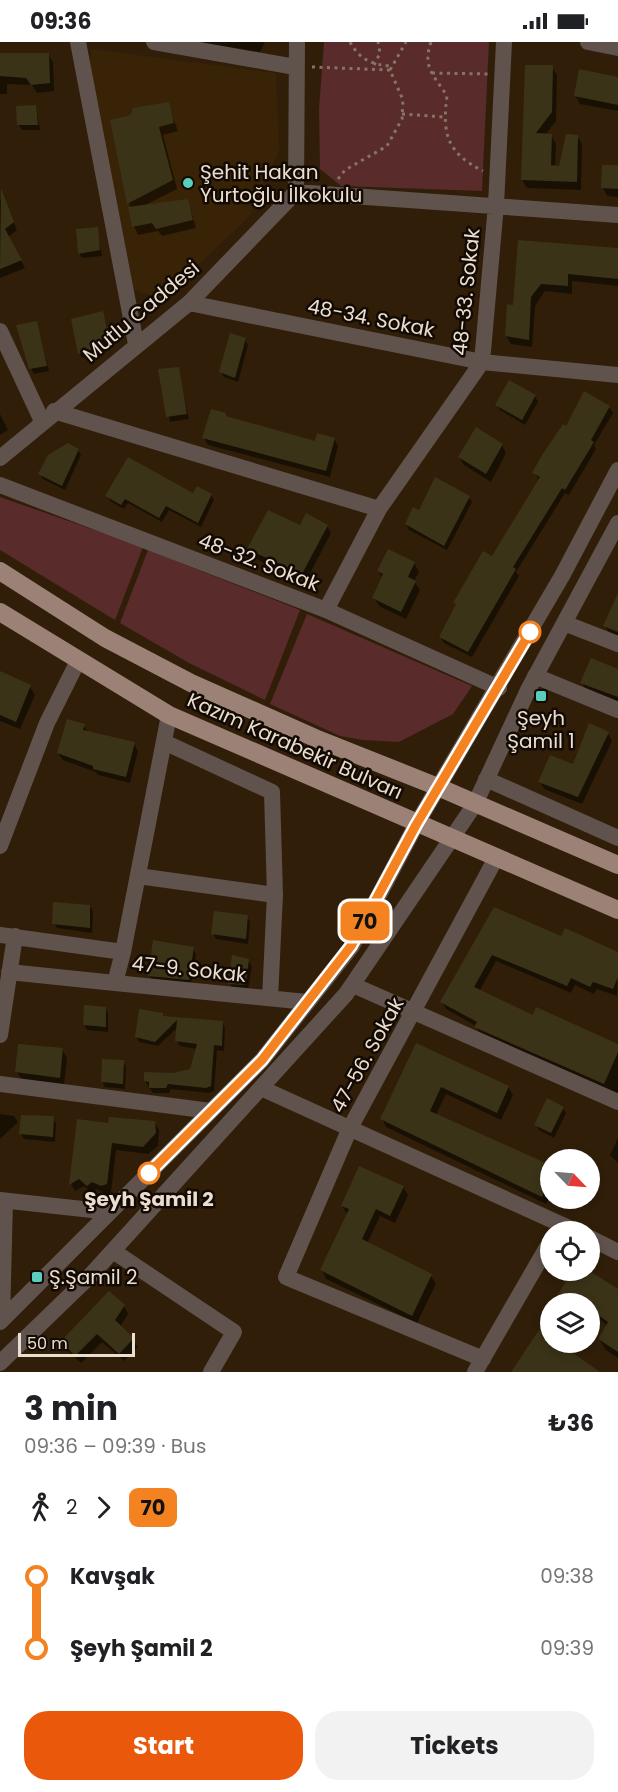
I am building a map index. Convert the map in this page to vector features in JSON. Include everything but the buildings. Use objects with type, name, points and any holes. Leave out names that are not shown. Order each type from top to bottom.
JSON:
[{"type":"main road","name":"Kazım Karabekir Bulvarı","points":[[0,571],[144,660],[249,710],[438,787],[618,865]]},
{"type":"main road","name":"Kazım Karabekir Bulvarı","points":[[0,612],[78,662],[169,715],[416,825],[618,910]]},
{"type":"street","points":[[78,42],[136,344]]},
{"type":"street","points":[[154,42],[295,67]]},
{"type":"street","points":[[297,42],[295,67],[296,192],[618,215]]},
{"type":"street","name":"48-33. Sokak","points":[[326,610],[379,508],[482,362],[496,205],[504,42]]},
{"type":"street","points":[[588,42],[618,48]]},
{"type":"street","name":"Mutlu Caddesi","points":[[0,458],[48,416],[189,303],[296,192]]},
{"type":"street","name":"48-34. Sokak","points":[[189,303],[482,362],[618,375]]},
{"type":"street","points":[[0,331],[48,416],[379,508]]},
{"type":"street","points":[[1,1321],[262,1060],[351,946],[416,825],[499,687],[618,470]]},
{"type":"street","name":"48-32. Sokak","points":[[0,485],[326,610],[499,687]]},
{"type":"street","points":[[0,1363],[112,1251],[352,985],[475,804],[535,676],[617,525]]},
{"type":"street","points":[[564,623],[618,644]]},
{"type":"street","points":[[0,846],[47,723],[78,662]]},
{"type":"street","points":[[535,676],[618,710]]},
{"type":"street","points":[[123,952],[169,715]]},
{"type":"street","points":[[164,742],[272,792],[275,895],[270,998]]},
{"type":"street","points":[[486,779],[618,838]]},
{"type":"street","name":"47-56. Sokak","points":[[479,1365],[286,1277],[350,1128],[388,1055],[415,1012],[496,858]]},
{"type":"street","points":[[138,876],[275,895]]},
{"type":"street","points":[[0,1035],[9,972],[7,935]]},
{"type":"street","name":"47-9. Sokak","points":[[7,935],[123,952],[115,983],[307,1002]]},
{"type":"street","points":[[9,972],[115,983]]},
{"type":"street","points":[[352,985],[618,1102]]},
{"type":"street","points":[[0,1084],[211,1111]]},
{"type":"street","points":[[261,1088],[546,1221]]},
{"type":"street","points":[[1,1321],[2,1200],[110,1212]]},
{"type":"street","points":[[600,1243],[618,1252]]},
{"type":"street","points":[[112,1251],[234,1332],[211,1372]]},
{"type":"street","points":[[479,1365],[540,1259]]},
{"type":"path","points":[[350,42],[361,58],[374,65],[393,66]]},
{"type":"path","points":[[374,65],[380,53],[378,42]]},
{"type":"path","points":[[390,70],[406,42]]},
{"type":"path","points":[[431,42],[426,56],[432,73],[447,96],[444,117],[446,138],[468,164],[486,173]]},
{"type":"path","points":[[295,67],[390,70]]},
{"type":"path","points":[[325,194],[345,170],[387,146],[402,114],[403,100],[390,70]]},
{"type":"path","points":[[432,73],[502,74]]},
{"type":"path","points":[[402,114],[444,117]]},
{"type":"shaded area","points":[[324,42],[489,42],[482,191],[341,186],[320,169],[319,109]]},
{"type":"shaded area","name":"Şehit Hakan Yurtoğlu İlkokulu","points":[[91,49],[276,73],[279,151],[250,216],[161,300],[133,289],[89,79]]},
{"type":"shaded area","points":[[0,497],[143,547],[115,620],[0,550]]},
{"type":"shaded area","points":[[148,550],[300,610],[265,700],[189,663],[120,623]]},
{"type":"shaded area","points":[[307,614],[472,686],[453,714],[399,742],[340,736],[270,704]]},
{"type":"bus line","name":"70","points":[[149,1173],[262,1060],[351,946],[416,825],[530,632]]},
{"type":"place","name":"Şehit Hakan Yurtoğlu İlkokulu","points":[[188,183]]},
{"type":"place","name":"Şeyh Şamil 1","points":[[541,696]]},
{"type":"place","name":"Şeyh Şamil 2","points":[[149,1173]]},
{"type":"place","name":"Ş.Şamil 2","points":[[37,1277]]}]
